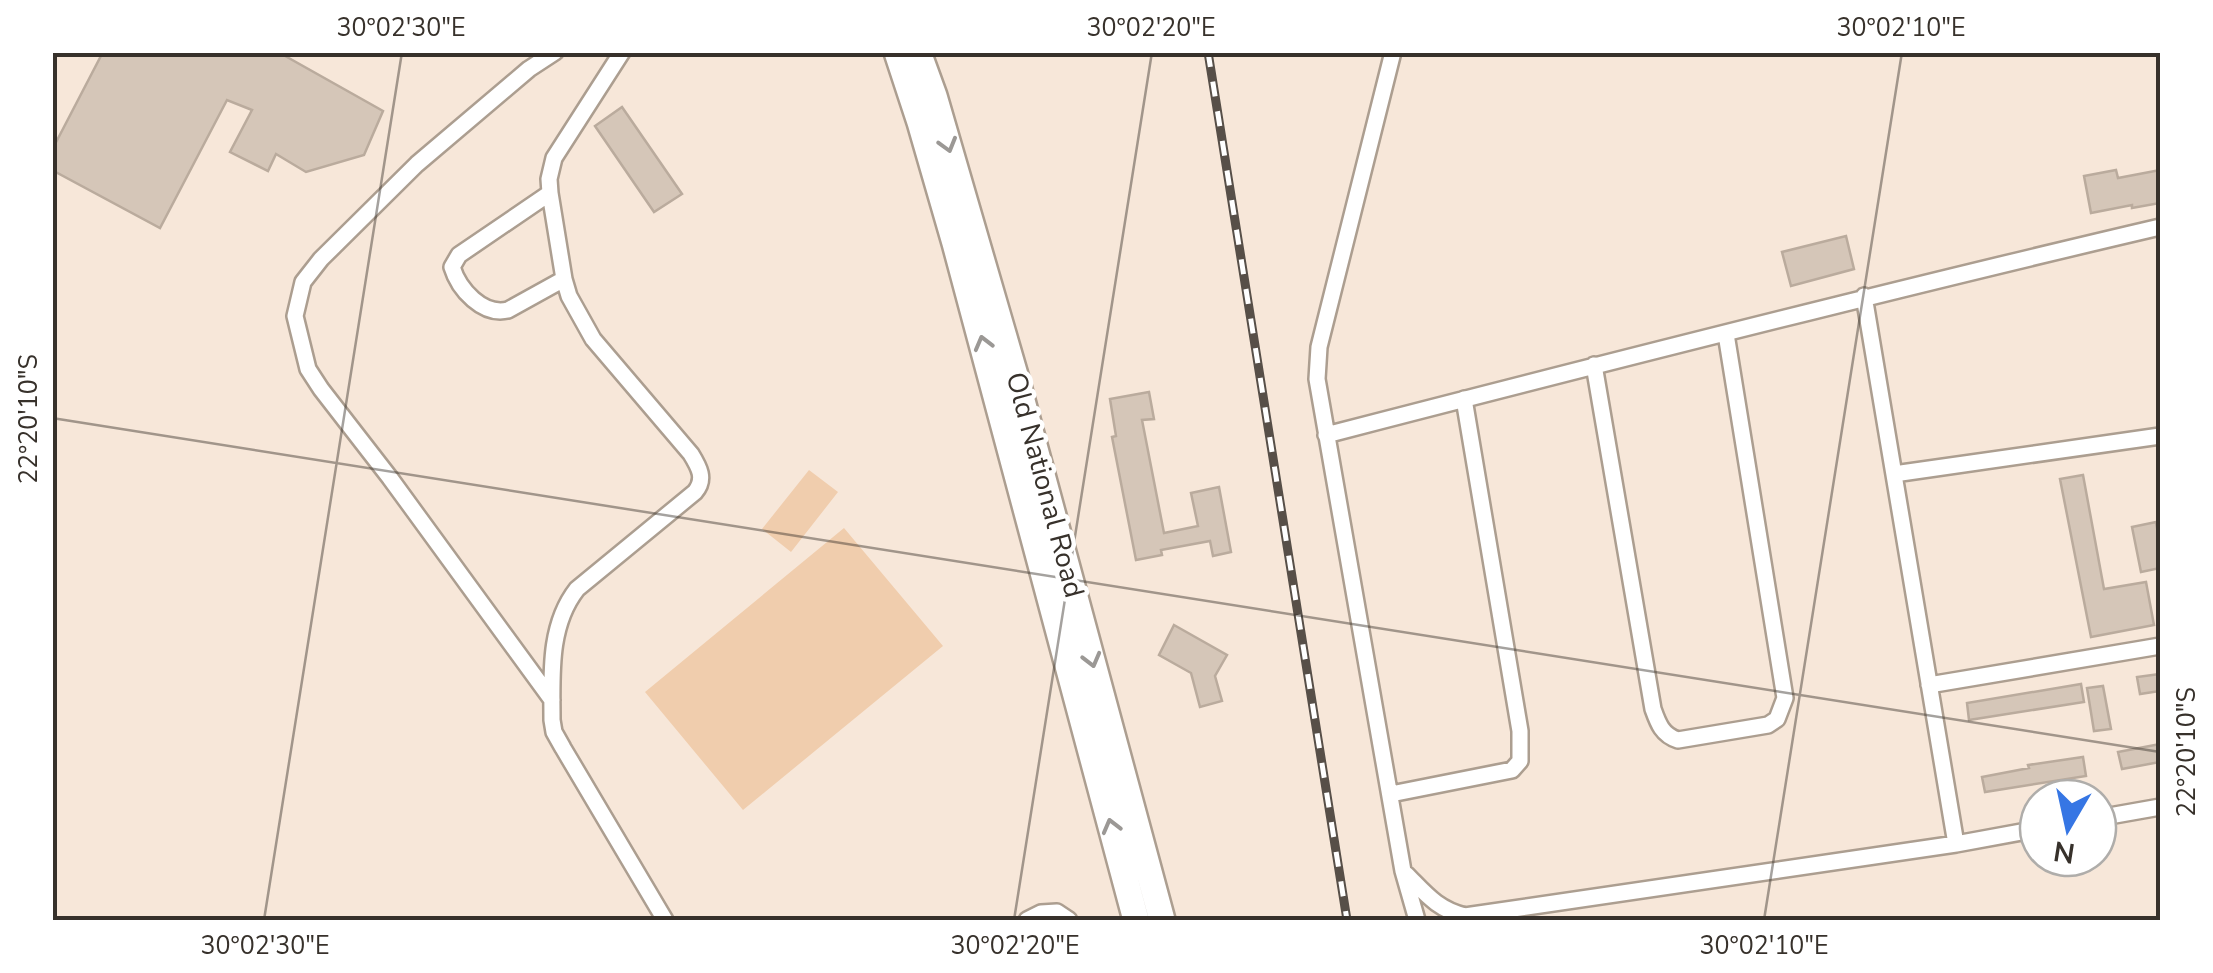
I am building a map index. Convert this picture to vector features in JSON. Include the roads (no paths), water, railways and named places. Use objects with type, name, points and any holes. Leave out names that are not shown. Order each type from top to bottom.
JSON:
[{"type":"main road","name":"Old National Road","points":[[896,52],[971,298],[1136,920]]},
{"type":"main road","name":"Old National Road","points":[[918,52],[1016,382],[1162,920]]},
{"type":"street","points":[[552,700],[321,389],[308,369],[295,316],[303,282],[321,259],[417,164],[529,69],[555,52]]},
{"type":"street","points":[[622,52],[554,158],[550,192],[564,279],[593,339],[690,454],[701,474],[694,492],[566,602],[556,632],[552,700],[554,732],[666,920]]},
{"type":"street","points":[[1393,52],[1319,347],[1317,379],[1403,872],[1417,920]]},
{"type":"street","points":[[550,192],[459,255],[452,267],[454,276],[476,302],[499,312],[564,279]]},
{"type":"street","points":[[1326,435],[1864,296],[2160,226]]},
{"type":"street","points":[[1864,296],[1956,844]]},
{"type":"street","points":[[1594,365],[1658,722],[1668,737],[1678,740],[1768,725],[1777,718],[1785,698],[1726,334]]},
{"type":"street","points":[[1391,794],[1512,770],[1520,761],[1520,732],[1464,399]]},
{"type":"street","points":[[1894,474],[2160,436]]},
{"type":"street","points":[[1928,685],[2160,646]]},
{"type":"street","points":[[2118,814],[2160,807]]},
{"type":"street","points":[[1403,872],[1447,912],[1465,916],[2018,833]]},
{"type":"street","points":[[1027,920],[1057,912],[1070,920]]},
{"type":"railway","points":[[1208,52],[1347,920]]}]
